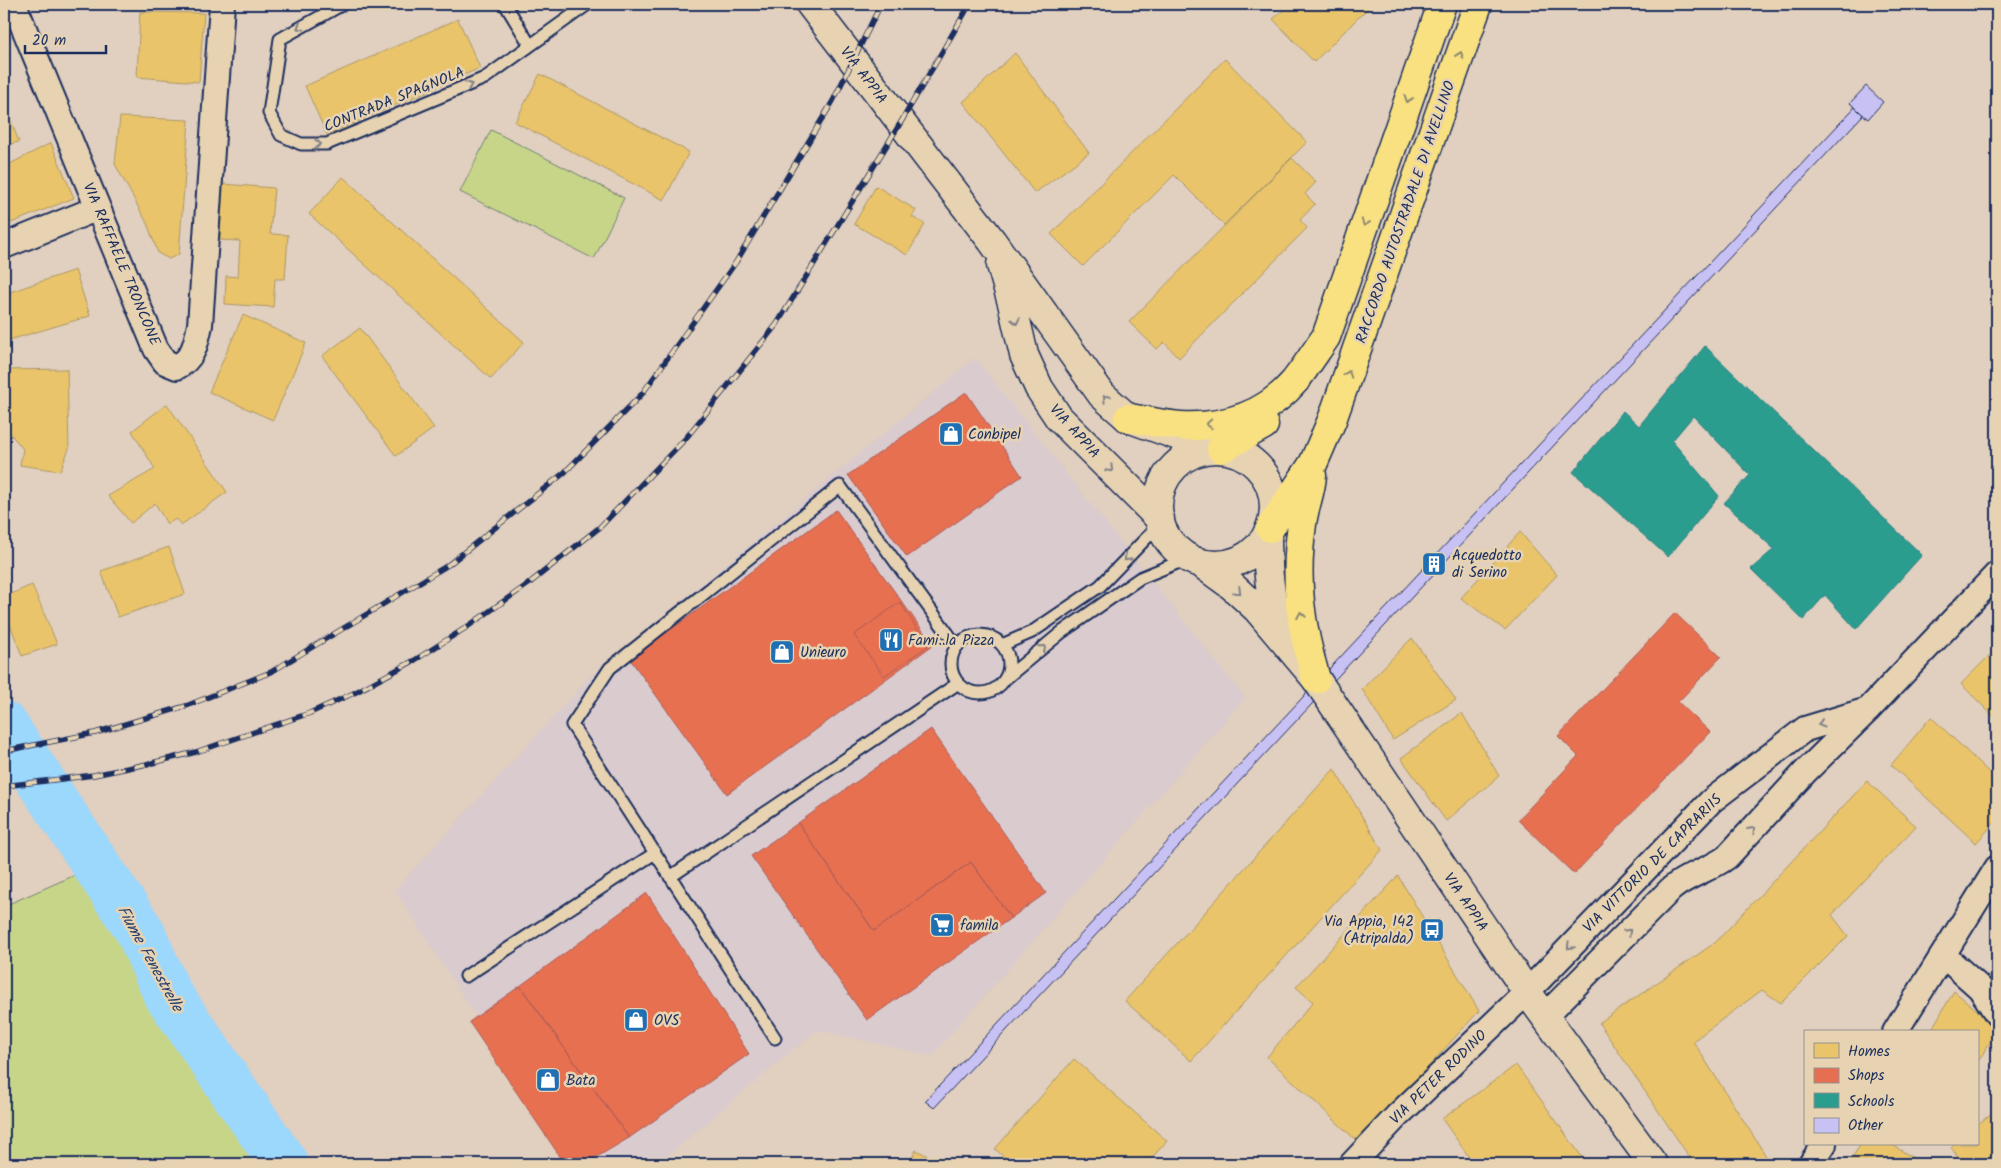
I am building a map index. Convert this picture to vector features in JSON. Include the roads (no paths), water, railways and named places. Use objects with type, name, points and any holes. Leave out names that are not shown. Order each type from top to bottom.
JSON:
[{"type":"highway","points":[[1216,449],[1288,411],[1299,402],[1318,373],[1325,355],[1326,337],[1442,4]]},
{"type":"highway","name":"RACCORDO AUTOSTRADALE DI AVELLINO","points":[[1314,464],[1332,420],[1478,4]]},
{"type":"highway","points":[[1128,418],[1181,426],[1229,423],[1251,415],[1273,402],[1294,382],[1326,337]]},
{"type":"highway","points":[[1268,532],[1314,464]]},
{"type":"highway","points":[[1314,464],[1311,489],[1302,521],[1297,584],[1304,636],[1316,679]]},
{"type":"street","name":"VIA RAFFAELE TRONCONE","points":[[14,4],[156,349],[165,362],[177,367],[187,362],[195,344],[200,325],[222,4]]},
{"type":"street","name":"VIA APPIA","points":[[810,4],[992,241],[1102,395],[1128,418],[1216,449],[1240,453],[1252,460],[1264,474],[1272,491],[1274,510],[1268,532],[1267,568],[1271,601],[1282,638]]},
{"type":"street","points":[[4,246],[98,208]]},
{"type":"street","name":"VIA APPIA","points":[[992,241],[1004,274],[1024,355],[1039,388],[1059,418],[1160,521],[1167,538],[1177,549],[1232,586],[1257,609],[1316,679],[1527,992],[1654,1164]]},
{"type":"street","points":[[1160,521],[1159,499],[1165,480],[1176,465],[1192,454],[1216,449]]},
{"type":"street","points":[[1194,560],[1215,564],[1232,563],[1246,556],[1259,546],[1268,532]]},
{"type":"street","name":"VIA VITTORIO DE CAPRARIIS","points":[[1545,1016],[1671,889],[1683,880],[1717,864],[1728,856],[1805,772],[1996,580]]},
{"type":"street","name":"VIA VITTORIO DE CAPRARIIS","points":[[1527,992],[1654,858],[1711,801],[1804,729],[1868,710]]},
{"type":"street","points":[[1654,858],[1683,880]]},
{"type":"street","points":[[1896,1030],[1997,868]]},
{"type":"street","points":[[1943,954],[1980,988],[1997,1014]]},
{"type":"street","name":"VIA PETER RODINO","points":[[1352,1164],[1397,1116],[1527,992]]},
{"type":"street","points":[[1811,1164],[1823,1146]]},
{"type":"lane","name":"CONTRADA SPAGNOLA","points":[[343,4],[280,39],[269,113],[281,135],[302,144],[327,144],[485,78],[588,4]]},
{"type":"lane","points":[[505,4],[530,45]]},
{"type":"lane","points":[[775,1038],[572,725],[610,668],[840,486],[957,646]]},
{"type":"lane","points":[[1002,645],[1032,632],[1100,586],[1160,521]]},
{"type":"lane","points":[[1005,679],[1009,671],[1009,662],[1002,645],[996,640],[981,635],[964,639],[952,653],[950,669],[957,684],[974,694],[994,691],[1005,679],[1062,632],[1140,578],[1194,560]]},
{"type":"lane","points":[[670,877],[957,684]]},
{"type":"lane","points":[[466,976],[655,853]]},
{"type":"waterway","name":"Fiume Fenestrelle","points":[[4,726],[140,931],[167,993],[284,1164]]},
{"type":"railway","points":[[4,751],[95,733],[186,706],[271,672],[448,565],[564,473],[642,394],[736,262],[833,101],[881,4]]},
{"type":"railway","points":[[4,786],[94,775],[152,763],[196,752],[310,713],[356,692],[415,660],[467,627],[527,585],[600,527],[686,438],[777,324],[901,122],[970,4]]},
{"type":"place","name":"Conbipel","points":[[951,434]]},
{"type":"place","name":"Acquedotto di Serino","points":[[1434,564]]},
{"type":"place","name":"Fami..la Pizza","points":[[891,640]]},
{"type":"place","name":"Unieuro","points":[[782,652]]},
{"type":"place","name":"famila","points":[[942,925]]},
{"type":"place","name":"Via Appia, 142 (Atripalda)","points":[[1432,930]]},
{"type":"place","name":"OVS","points":[[636,1020]]},
{"type":"place","name":"Bata","points":[[548,1080]]}]
